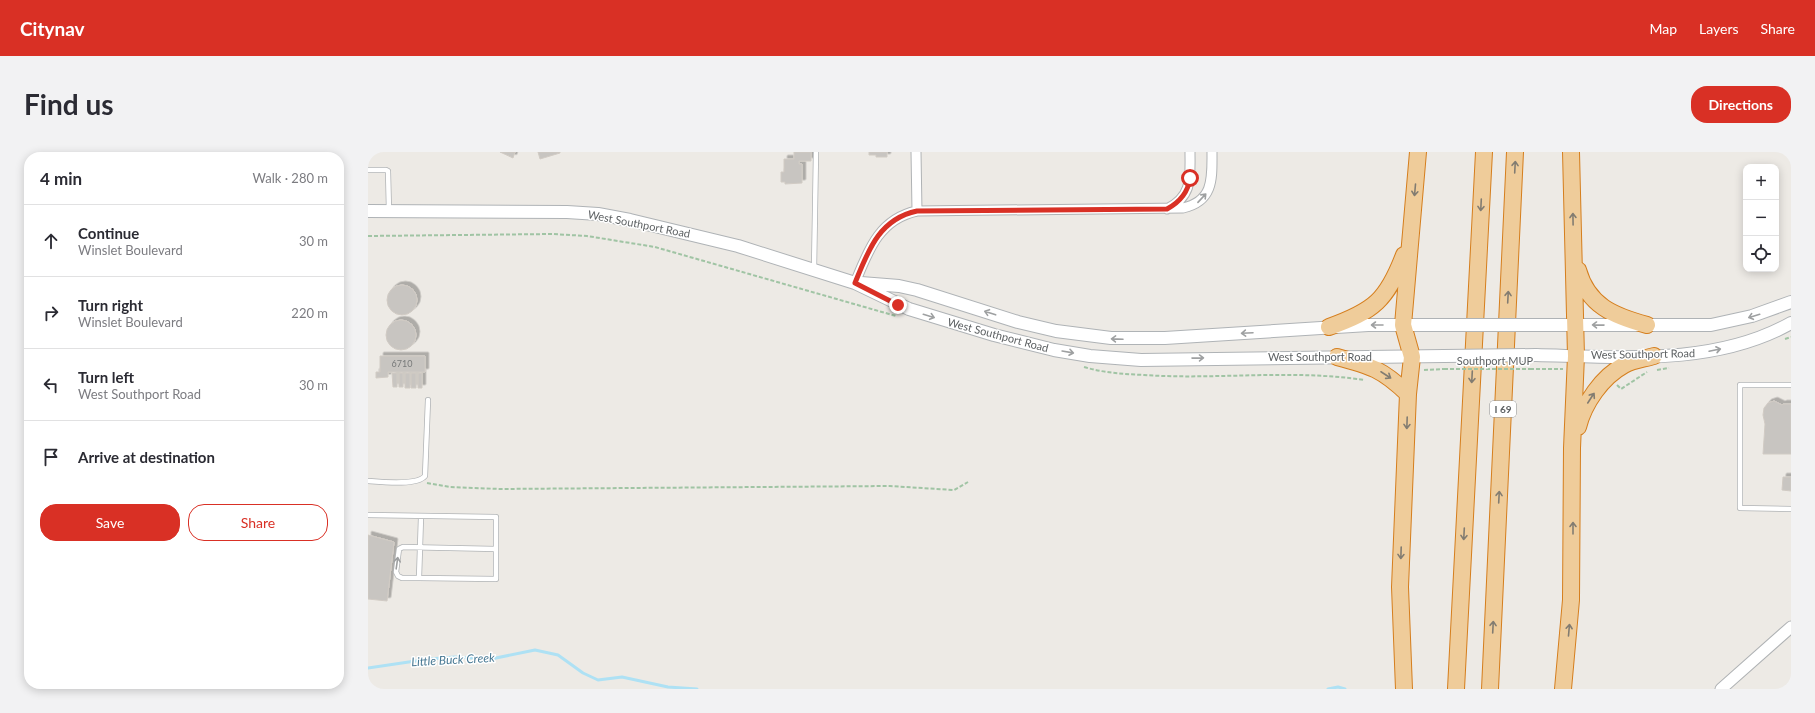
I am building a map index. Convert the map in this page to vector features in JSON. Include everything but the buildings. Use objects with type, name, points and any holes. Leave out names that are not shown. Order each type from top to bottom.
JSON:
[{"type":"highway","points":[[1404,689],[1400,587],[1408,394],[1412,357],[1403,325],[1418,152]]},
{"type":"highway","points":[[1456,689],[1484,152]]},
{"type":"highway","name":"I 69","points":[[1490,689],[1515,152]]},
{"type":"highway","points":[[1562,689],[1566,669],[1573,556],[1572,448],[1577,324],[1573,250],[1571,152]]},
{"type":"highway","points":[[1330,327],[1359,315],[1378,302],[1391,285],[1397,273],[1412,229]]},
{"type":"highway","points":[[1573,250],[1581,282],[1596,303],[1616,315],[1647,325]]},
{"type":"highway","points":[[1572,448],[1585,408],[1603,382],[1624,365],[1654,356]]},
{"type":"highway","points":[[1337,357],[1371,366],[1389,377],[1408,394]]},
{"type":"main road","name":"West Southport Road","points":[[368,212],[567,212],[598,214],[699,235],[814,270],[855,283],[881,297],[916,312],[994,335],[1054,350],[1090,356],[1141,360],[1536,355],[1654,356],[1701,353],[1724,348],[1758,338],[1791,323]]},
{"type":"main road","name":"West Southport Road","points":[[855,283],[899,286],[917,290],[1018,322],[1056,331],[1111,338],[1158,338],[1330,327],[1403,325],[1711,325],[1728,323],[1774,310],[1791,302]]},
{"type":"street","points":[[916,152],[917,211]]},
{"type":"street","points":[[1167,209],[1179,201],[1188,188],[1190,152]]},
{"type":"street","points":[[855,283],[870,246],[887,224],[897,218],[917,211],[1167,209],[1190,207],[1203,199],[1210,185],[1212,152]]},
{"type":"street","points":[[1721,689],[1791,627]]},
{"type":"lane","points":[[814,270],[816,152]]},
{"type":"lane","points":[[368,170],[388,171],[389,211]]},
{"type":"lane","points":[[1791,385],[1740,385],[1740,508],[1791,509]]},
{"type":"lane","points":[[368,482],[415,482],[423,479],[427,472],[428,400]]},
{"type":"lane","points":[[368,516],[496,517],[496,549],[496,580],[402,578],[398,576],[396,572],[400,549],[407,546],[496,549]]},
{"type":"lane","points":[[419,578],[421,517]]},
{"type":"path","points":[[368,236],[526,234]]},
{"type":"path","name":"Southport MUP","points":[[1424,370],[1567,369]]},
{"type":"path","points":[[423,479],[428,483],[450,487],[500,489],[890,486],[954,490],[968,482]]},
{"type":"waterway","name":"Little Buck Creek","points":[[368,668],[429,659],[455,657],[491,659],[535,650],[558,655],[583,673],[598,680],[622,677],[668,687],[697,689]]},
{"type":"waterway","name":"Little Buck Creek","points":[[1328,689],[1338,687],[1345,689]]},
{"type":"route","points":[[898,305],[855,283],[870,246],[877,236],[887,224],[906,213],[917,211],[1167,209],[1182,198],[1188,188],[1190,178]]}]
